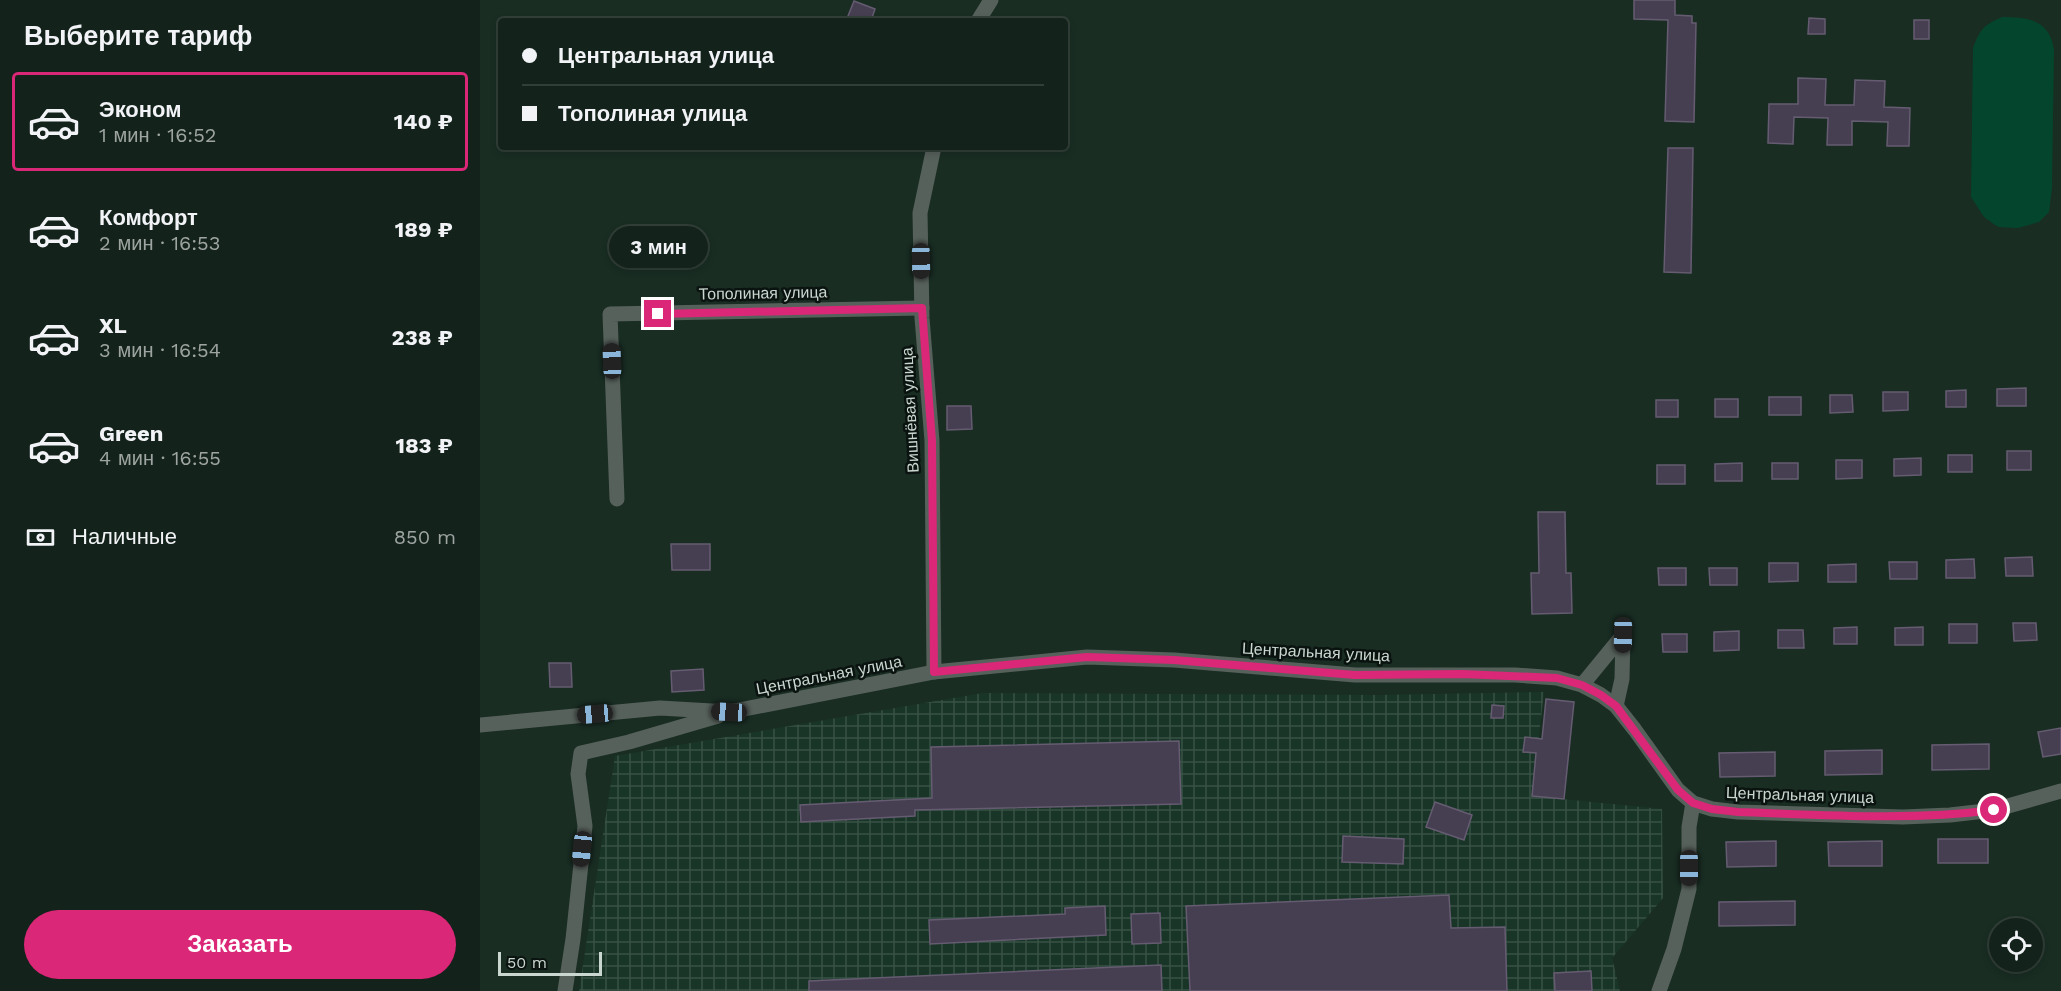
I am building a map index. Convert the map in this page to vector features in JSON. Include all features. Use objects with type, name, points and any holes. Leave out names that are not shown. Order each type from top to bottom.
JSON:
[{"type":"street","points":[[980,18],[991,0]]},
{"type":"street","name":"Вишнёвая улица","points":[[933,150],[920,213],[922,308],[932,441],[934,672]]},
{"type":"street","name":"Тополиная улица","points":[[616,499],[610,314],[922,308]]},
{"type":"street","points":[[1582,685],[1623,635],[1622,679],[1616,706]]},
{"type":"street","name":"Центральная улица","points":[[480,725],[660,708],[729,712],[934,672],[1087,657],[1174,660],[1355,675],[1515,675],[1557,678],[1582,685],[1616,706],[1678,790],[1693,803],[1712,809],[1738,812],[1939,816],[1994,810],[2061,791]]},
{"type":"street","points":[[565,991],[585,826],[579,774],[581,753],[629,742],[729,712]]},
{"type":"street","points":[[1659,991],[1674,949],[1689,889],[1689,827],[1693,803]]},
{"type":"shaded area","points":[[1544,692],[1532,796],[1662,809],[1663,898],[1612,958],[1620,991],[579,991],[615,756],[983,693],[1381,695]]},
{"type":"green space","points":[[2002,17],[2021,18],[2043,26],[2052,40],[2054,50],[2052,188],[2049,212],[2039,222],[2018,228],[1998,227],[1984,217],[1971,197],[1973,48],[1983,28]]},
{"type":"building","points":[[1634,0],[1675,0],[1675,15],[1692,16],[1692,23],[1696,23],[1694,122],[1665,121],[1668,20],[1634,19]]},
{"type":"building","points":[[854,1],[875,9],[872,18],[847,18]]},
{"type":"building","points":[[1809,18],[1825,19],[1825,34],[1808,34]]},
{"type":"building","points":[[1914,20],[1929,20],[1929,39],[1914,39]]},
{"type":"building","points":[[1798,78],[1826,79],[1825,105],[1854,105],[1855,80],[1885,81],[1884,107],[1910,108],[1909,146],[1887,146],[1888,122],[1852,121],[1852,145],[1827,145],[1828,118],[1794,117],[1793,144],[1768,143],[1769,104],[1798,104]]},
{"type":"building","points":[[1668,148],[1693,148],[1691,273],[1664,272]]},
{"type":"building","points":[[2026,388],[2026,406],[1997,406],[1997,389]]},
{"type":"building","points":[[1966,390],[1966,407],[1946,407],[1946,391]]},
{"type":"building","points":[[1883,392],[1908,392],[1908,410],[1883,411]]},
{"type":"building","points":[[1830,395],[1852,395],[1853,412],[1830,413]]},
{"type":"building","points":[[1769,397],[1801,397],[1801,415],[1769,415]]},
{"type":"building","points":[[1715,399],[1738,399],[1738,417],[1715,417]]},
{"type":"building","points":[[1656,400],[1678,400],[1678,417],[1656,417]]},
{"type":"building","points":[[947,406],[971,406],[972,429],[947,430]]},
{"type":"building","points":[[2007,451],[2031,451],[2031,470],[2007,470]]},
{"type":"building","points":[[1948,455],[1972,455],[1972,472],[1948,472]]},
{"type":"building","points":[[1921,458],[1921,475],[1894,476],[1894,459]]},
{"type":"building","points":[[1836,460],[1862,460],[1862,478],[1836,479]]},
{"type":"building","points":[[1742,463],[1742,481],[1715,481],[1715,464]]},
{"type":"building","points":[[1772,463],[1798,463],[1798,479],[1772,479]]},
{"type":"building","points":[[1657,465],[1685,465],[1685,484],[1657,484]]},
{"type":"building","points":[[1538,512],[1565,512],[1566,573],[1571,573],[1572,613],[1532,614],[1531,573],[1539,573]]},
{"type":"building","points":[[671,544],[710,544],[710,570],[672,570]]},
{"type":"building","points":[[2032,557],[2033,576],[2006,576],[2005,558]]},
{"type":"building","points":[[1974,559],[1975,578],[1946,578],[1946,560]]},
{"type":"building","points":[[1889,562],[1917,562],[1917,579],[1890,579]]},
{"type":"building","points":[[1769,563],[1798,563],[1798,581],[1769,582]]},
{"type":"building","points":[[1856,564],[1856,582],[1828,582],[1828,565]]},
{"type":"building","points":[[1658,568],[1686,568],[1686,585],[1659,585]]},
{"type":"building","points":[[1709,568],[1737,568],[1737,585],[1710,585]]},
{"type":"building","points":[[2013,623],[2036,623],[2037,640],[2014,641]]},
{"type":"building","points":[[1949,624],[1977,624],[1977,643],[1949,643]]},
{"type":"building","points":[[1857,627],[1857,644],[1834,644],[1834,628]]},
{"type":"building","points":[[1923,627],[1923,645],[1895,645],[1895,628]]},
{"type":"building","points":[[1778,630],[1803,630],[1804,648],[1778,648]]},
{"type":"building","points":[[1739,631],[1739,650],[1714,651],[1714,632]]},
{"type":"building","points":[[1662,634],[1687,634],[1687,652],[1663,652]]},
{"type":"building","points":[[549,663],[571,663],[572,687],[550,687]]},
{"type":"building","points":[[703,669],[704,690],[672,692],[671,671]]},
{"type":"building","points":[[1546,699],[1574,702],[1564,799],[1532,796],[1536,753],[1523,752],[1525,737],[1542,739]]},
{"type":"building","points":[[1492,705],[1504,706],[1503,718],[1491,718]]},
{"type":"building","points":[[2061,728],[2061,754],[2043,757],[2038,732]]},
{"type":"building","points":[[1179,741],[1181,804],[915,810],[915,816],[801,822],[800,805],[932,798],[931,747]]},
{"type":"building","points":[[1989,744],[1989,769],[1932,770],[1932,745]]},
{"type":"building","points":[[1882,750],[1882,774],[1825,775],[1825,751]]},
{"type":"building","points":[[1775,752],[1775,776],[1720,777],[1719,753]]},
{"type":"building","points":[[1435,802],[1472,815],[1464,840],[1426,827]]},
{"type":"building","points":[[1343,836],[1404,839],[1403,864],[1342,862]]},
{"type":"building","points":[[1938,839],[1988,839],[1988,863],[1938,863]]},
{"type":"building","points":[[1776,841],[1776,866],[1727,867],[1726,842]]},
{"type":"building","points":[[1882,841],[1882,866],[1829,866],[1828,842]]},
{"type":"building","points":[[1449,895],[1451,928],[1505,927],[1507,991],[1190,991],[1186,906]]},
{"type":"building","points":[[1795,901],[1795,925],[1719,926],[1719,902]]},
{"type":"building","points":[[1105,906],[1106,935],[930,944],[929,920],[1065,914],[1065,908]]},
{"type":"building","points":[[1160,913],[1161,943],[1132,944],[1131,914]]},
{"type":"building","points":[[1161,965],[1162,991],[809,991],[809,981]]},
{"type":"building","points":[[1591,971],[1592,991],[1555,991],[1554,973]]},
{"type":"route","points":[[658,314],[922,308],[932,441],[934,672],[1087,657],[1174,660],[1355,675],[1462,674],[1557,678],[1582,685],[1616,706],[1678,790],[1693,803],[1712,809],[1738,812],[1904,817],[1994,810]]}]
